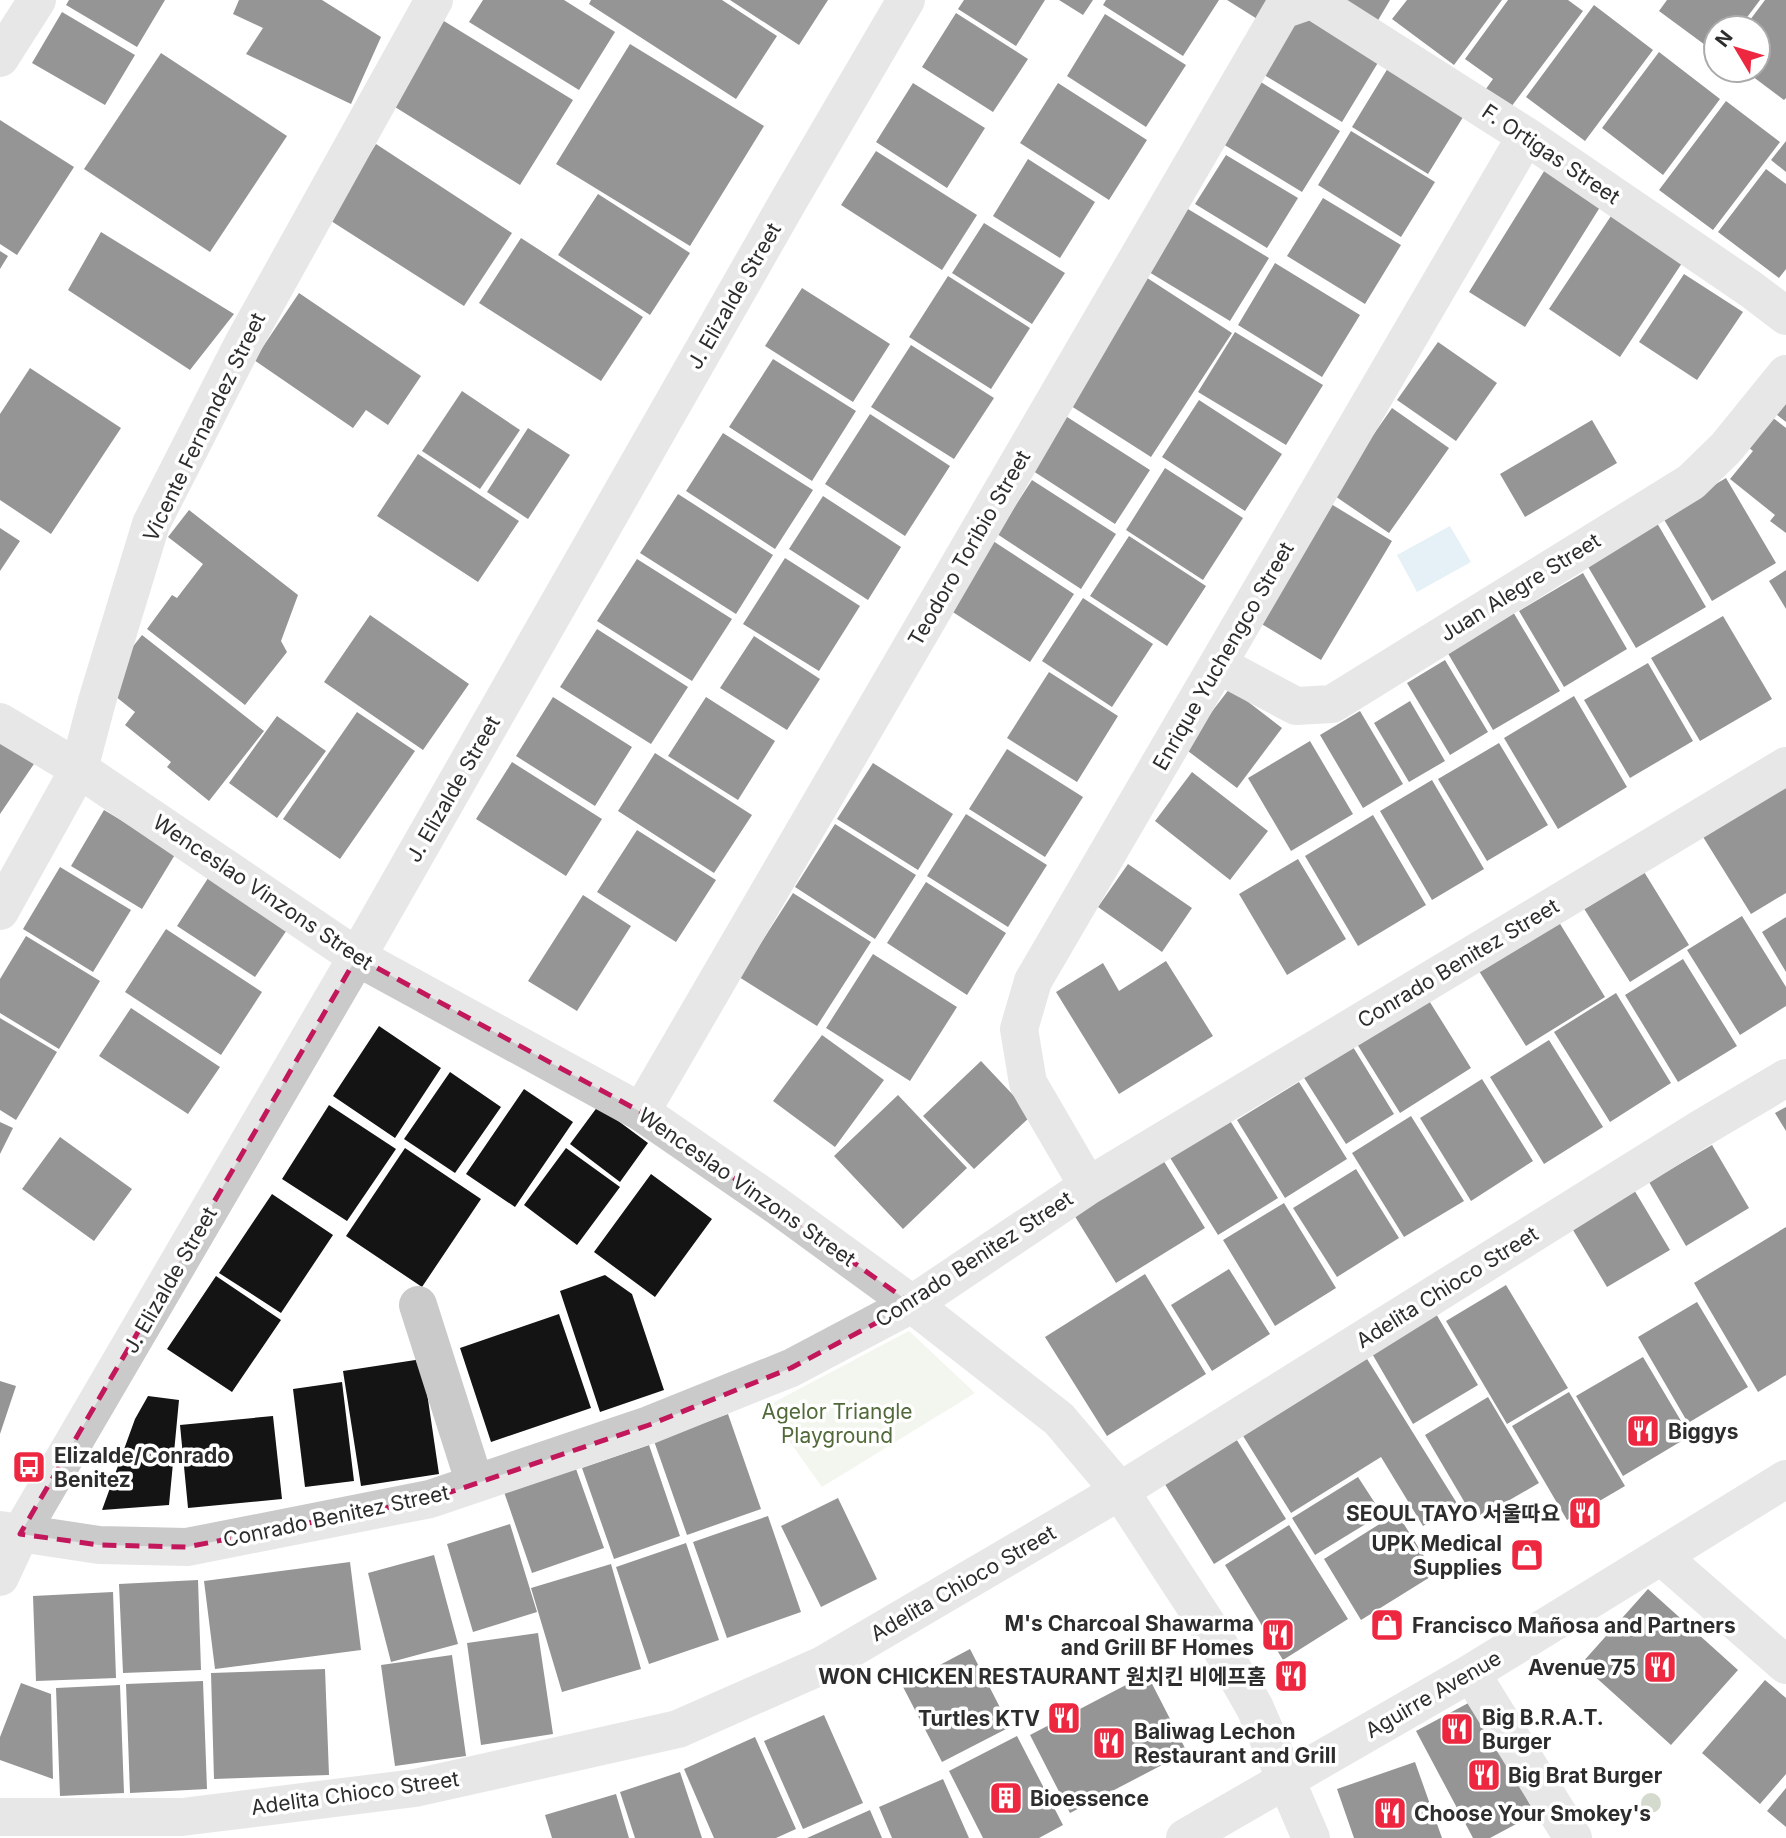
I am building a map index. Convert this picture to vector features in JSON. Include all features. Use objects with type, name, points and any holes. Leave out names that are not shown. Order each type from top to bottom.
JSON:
[{"type":"street","points":[[1,57],[37,0]]},
{"type":"street","name":"Vicente Fernandez Street","points":[[0,911],[79,769],[151,524],[244,342],[434,0]]},
{"type":"street","name":"J. Elizalde Street","points":[[0,1577],[10,1532],[186,1252],[906,0]]},
{"type":"street","name":"F. Ortigas Street","points":[[1311,0],[1526,136],[1786,316]]},
{"type":"street","name":"Teodoro Toribio Street","points":[[641,1112],[1282,10],[1311,0]]},
{"type":"street","name":"Enrique Yuchengco Street","points":[[1088,1186],[1028,1083],[1019,1029],[1033,981],[1526,136]]},
{"type":"street","name":"Juan Alegre Street","points":[[1219,665],[1296,706],[1332,704],[1691,482],[1726,448],[1786,374]]},
{"type":"street","name":"Wenceslao Vinzons Street","points":[[0,722],[79,769],[357,957],[641,1112],[776,1205],[912,1304],[1059,1419],[1120,1491],[1210,1629],[1255,1709],[1311,1838]]},
{"type":"street","name":"Conrado Benitez Street","points":[[10,1532],[99,1545],[187,1548],[430,1499],[649,1424],[791,1368],[912,1304],[1088,1186],[1786,766]]},
{"type":"street","name":"Adelita Chioco Street","points":[[0,1817],[182,1817],[415,1788],[678,1729],[823,1665],[1120,1491],[1688,1136],[1786,1078]]},
{"type":"street","points":[[418,1305],[475,1484]]},
{"type":"street","name":"Aguirre Avenue","points":[[1185,1838],[1471,1673],[1786,1479]]},
{"type":"street","points":[[1662,1557],[1786,1665]]},
{"type":"street","points":[[1471,1673],[1573,1838]]},
{"type":"highlighted area","points":[[357,957],[641,1112],[912,1304],[791,1368],[649,1425],[430,1499],[187,1547],[99,1545],[20,1534],[179,1264]]},
{"type":"green space","name":"Agelor Triangle Playground","points":[[909,1331],[975,1393],[822,1487],[765,1407]]},
{"type":"water","points":[[1450,526],[1471,562],[1417,592],[1397,555]]},
{"type":"building","points":[[69,0],[165,0],[137,47],[66,5]]},
{"type":"building","points":[[239,0],[322,0],[381,37],[351,104],[246,54],[263,28],[233,14]]},
{"type":"building","points":[[483,0],[564,0],[615,32],[579,90],[469,22]]},
{"type":"building","points":[[591,0],[722,0],[777,36],[736,99],[589,4]]},
{"type":"building","points":[[730,0],[828,0],[799,45]]},
{"type":"building","points":[[964,0],[1045,0],[1016,46],[958,9]]},
{"type":"building","points":[[1059,0],[1093,0],[1083,15]]},
{"type":"building","points":[[1106,0],[1219,0],[1183,56],[1103,5]]},
{"type":"building","points":[[1227,0],[1277,0],[1262,22]]},
{"type":"building","points":[[1330,0],[1390,0],[1374,27]]},
{"type":"building","points":[[1407,0],[1502,0],[1454,65],[1392,19]]},
{"type":"building","points":[[1508,0],[1568,0],[1583,11],[1508,111],[1483,93],[1493,79],[1465,59]]},
{"type":"building","points":[[1667,0],[1760,0],[1750,14],[1702,14],[1702,43],[1659,11]]},
{"type":"building","points":[[1765,0],[1786,0],[1784,100],[1763,84],[1772,84],[1772,14],[1754,14]]},
{"type":"building","points":[[1594,5],[1653,50],[1585,141],[1526,97]]},
{"type":"building","points":[[1293,9],[1379,61],[1342,122],[1256,70]]},
{"type":"building","points":[[62,12],[135,55],[105,105],[32,63]]},
{"type":"building","points":[[956,13],[1028,59],[993,112],[922,67]]},
{"type":"building","points":[[1105,14],[1186,65],[1146,127],[1067,76]]},
{"type":"building","points":[[439,18],[573,100],[520,185],[387,102]]},
{"type":"building","points":[[630,44],[764,126],[690,246],[556,164]]},
{"type":"building","points":[[1659,52],[1720,99],[1663,175],[1602,128]]},
{"type":"building","points":[[161,53],[287,136],[210,252],[84,169]]},
{"type":"building","points":[[1391,63],[1468,109],[1428,174],[1352,127]]},
{"type":"building","points":[[1256,79],[1340,131],[1302,192],[1218,141]]},
{"type":"building","points":[[913,83],[985,128],[947,188],[876,142]]},
{"type":"building","points":[[1058,83],[1147,140],[1109,200],[1020,143]]},
{"type":"building","points":[[1726,101],[1780,142],[1713,230],[1659,190]]},
{"type":"building","points":[[0,120],[74,167],[17,255],[0,244]]},
{"type":"building","points":[[1351,131],[1435,182],[1401,237],[1318,185]]},
{"type":"building","points":[[1786,141],[1786,172],[1771,160]]},
{"type":"building","points":[[376,144],[512,233],[464,306],[328,219]]},
{"type":"building","points":[[876,151],[977,215],[942,270],[841,205]]},
{"type":"building","points":[[1226,155],[1298,198],[1267,248],[1195,204]]},
{"type":"building","points":[[1028,159],[1095,202],[1060,258],[993,216]]},
{"type":"building","points":[[1546,168],[1602,204],[1525,327],[1469,292]]},
{"type":"building","points":[[1766,169],[1786,184],[1786,269],[1779,278],[1718,232]]},
{"type":"building","points":[[598,194],[690,253],[650,315],[558,255]]},
{"type":"building","points":[[1323,198],[1401,245],[1365,304],[1287,256]]},
{"type":"building","points":[[1183,206],[1269,258],[1230,321],[1144,269]]},
{"type":"building","points":[[1615,210],[1686,257],[1620,357],[1549,309]]},
{"type":"building","points":[[984,223],[1065,273],[1032,324],[952,273]]},
{"type":"building","points":[[101,232],[234,314],[190,370],[68,290]]},
{"type":"building","points":[[521,238],[643,317],[601,381],[479,303]]},
{"type":"building","points":[[0,251],[8,256],[0,269]]},
{"type":"building","points":[[1275,263],[1360,315],[1322,377],[1238,325]]},
{"type":"building","points":[[1138,272],[1232,333],[1151,457],[1057,397]]},
{"type":"building","points":[[1684,274],[1743,312],[1697,380],[1639,342]]},
{"type":"building","points":[[948,276],[1030,328],[991,389],[909,337]]},
{"type":"building","points":[[802,288],[890,344],[853,402],[765,346]]},
{"type":"building","points":[[299,293],[421,376],[388,425],[366,410],[353,428],[254,360]]},
{"type":"building","points":[[1235,332],[1323,385],[1286,445],[1198,392]]},
{"type":"building","points":[[1438,342],[1497,383],[1456,441],[1397,400]]},
{"type":"building","points":[[911,345],[994,398],[954,459],[871,407]]},
{"type":"building","points":[[773,359],[856,411],[812,481],[729,427]]},
{"type":"building","points":[[30,368],[121,428],[51,534],[0,500],[0,414]]},
{"type":"building","points":[[1786,383],[1786,422],[1767,407]]},
{"type":"building","points":[[462,391],[520,430],[480,489],[422,451]]},
{"type":"building","points":[[1199,400],[1282,454],[1245,511],[1162,457]]},
{"type":"building","points":[[1759,407],[1786,428],[1786,533],[1770,521],[1775,515],[1730,479],[1753,451],[1735,437]]},
{"type":"building","points":[[1392,408],[1449,448],[1389,533],[1332,494]]},
{"type":"building","points":[[870,414],[950,466],[905,536],[825,484]]},
{"type":"building","points":[[1064,415],[1150,470],[1115,524],[1030,469]]},
{"type":"building","points":[[1592,420],[1617,463],[1525,517],[1500,474]]},
{"type":"building","points":[[528,428],[570,455],[528,519],[487,492]]},
{"type":"building","points":[[723,433],[813,490],[775,549],[686,491]]},
{"type":"building","points":[[418,454],[519,521],[478,582],[377,516]]},
{"type":"building","points":[[1165,468],[1243,518],[1203,580],[1126,530]]},
{"type":"building","points":[[1726,478],[1776,563],[1712,601],[1662,516]]},
{"type":"building","points":[[1032,480],[1116,534],[1081,589],[997,534]]},
{"type":"building","points":[[678,494],[773,555],[736,614],[640,553]]},
{"type":"building","points":[[823,496],[901,547],[868,600],[789,549]]},
{"type":"building","points":[[1331,504],[1392,541],[1321,660],[1260,623]]},
{"type":"building","points":[[189,510],[298,595],[281,641],[287,652],[245,705],[147,629],[172,595],[177,598],[203,564],[168,537]]},
{"type":"building","points":[[1657,523],[1706,607],[1636,648],[1587,565]]},
{"type":"building","points":[[0,528],[20,541],[0,571]]},
{"type":"building","points":[[1129,536],[1206,586],[1167,646],[1090,596]]},
{"type":"building","points":[[990,539],[1074,594],[1030,662],[945,607]]},
{"type":"building","points":[[785,558],[860,606],[819,671],[743,624]]},
{"type":"building","points":[[637,559],[732,619],[692,681],[597,621]]},
{"type":"building","points":[[1786,570],[1786,609],[1769,581]]},
{"type":"building","points":[[1583,573],[1627,649],[1564,687],[1519,611]]},
{"type":"building","points":[[1083,598],[1153,644],[1112,707],[1042,661]]},
{"type":"building","points":[[1509,605],[1560,691],[1493,730],[1443,645]]},
{"type":"building","points":[[370,615],[469,684],[423,750],[324,682]]},
{"type":"building","points":[[1723,616],[1772,699],[1700,741],[1651,658]]},
{"type":"building","points":[[597,629],[688,687],[651,744],[560,687]]},
{"type":"building","points":[[142,635],[264,731],[209,801],[167,767],[171,762],[125,725],[135,712],[115,696],[113,672]]},
{"type":"building","points":[[754,636],[820,679],[787,730],[720,688]]},
{"type":"building","points":[[1445,660],[1488,732],[1450,755],[1407,683]]},
{"type":"building","points":[[1648,663],[1693,741],[1630,778],[1584,700]]},
{"type":"building","points":[[1049,672],[1118,716],[1077,782],[1007,738]]},
{"type":"building","points":[[1230,688],[1282,728],[1237,788],[1184,748]]},
{"type":"building","points":[[1574,696],[1627,787],[1558,829],[1504,738]]},
{"type":"building","points":[[553,697],[632,747],[595,806],[516,756]]},
{"type":"building","points":[[706,697],[775,741],[738,800],[668,756]]},
{"type":"building","points":[[1410,701],[1445,761],[1409,782],[1374,723]]},
{"type":"building","points":[[1360,711],[1403,784],[1363,808],[1320,735]]},
{"type":"building","points":[[357,712],[415,751],[340,859],[283,819]]},
{"type":"building","points":[[277,716],[326,751],[277,818],[229,783]]},
{"type":"building","points":[[0,732],[38,758],[0,814]]},
{"type":"building","points":[[1310,741],[1353,814],[1291,851],[1248,778]]},
{"type":"building","points":[[1499,743],[1548,825],[1487,861],[1438,779]]},
{"type":"building","points":[[1007,749],[1083,797],[1045,857],[969,809]]},
{"type":"building","points":[[655,753],[752,815],[714,873],[618,811]]},
{"type":"building","points":[[512,762],[602,819],[566,876],[476,819]]},
{"type":"building","points":[[873,763],[953,814],[918,870],[837,819]]},
{"type":"building","points":[[1192,772],[1268,831],[1230,880],[1155,821]]},
{"type":"building","points":[[1786,778],[1786,893],[1751,914],[1700,832]]},
{"type":"building","points":[[1432,780],[1484,869],[1432,900],[1380,811]]},
{"type":"building","points":[[104,810],[176,853],[142,909],[71,866]]},
{"type":"building","points":[[966,814],[1047,865],[1008,927],[927,876]]},
{"type":"building","points":[[1373,815],[1426,905],[1358,946],[1305,856]]},
{"type":"building","points":[[835,824],[916,875],[875,939],[795,887]]},
{"type":"building","points":[[637,830],[716,880],[676,942],[597,892]]},
{"type":"building","points":[[1298,859],[1346,939],[1287,975],[1239,894]]},
{"type":"building","points":[[1638,862],[1689,945],[1630,982],[1578,899]]},
{"type":"building","points":[[1128,864],[1192,908],[1162,952],[1098,907]]},
{"type":"building","points":[[60,867],[131,910],[93,972],[23,929]]},
{"type":"building","points":[[212,872],[291,924],[255,977],[177,926]]},
{"type":"building","points":[[926,882],[1006,933],[967,995],[887,943]]},
{"type":"building","points":[[793,893],[871,942],[817,1026],[739,977]]},
{"type":"building","points":[[583,895],[631,926],[577,1011],[528,981]]},
{"type":"building","points":[[1554,914],[1605,997],[1526,1046],[1474,963]]},
{"type":"building","points":[[1742,916],[1786,987],[1786,1006],[1740,1035],[1687,950]]},
{"type":"building","points":[[1786,917],[1786,972],[1762,932]]},
{"type":"building","points":[[166,929],[262,992],[221,1055],[125,992]]},
{"type":"building","points":[[26,936],[100,981],[59,1049],[0,1013],[0,979]]},
{"type":"building","points":[[873,954],[957,1007],[910,1081],[826,1028]]},
{"type":"building","points":[[1683,959],[1737,1046],[1678,1082],[1625,995]]},
{"type":"building","points":[[1166,961],[1213,1036],[1119,1094],[1056,992],[1103,963],[1119,991]]},
{"type":"building","points":[[1423,991],[1471,1068],[1400,1113],[1352,1036]]},
{"type":"building","points":[[1616,993],[1671,1083],[1610,1122],[1554,1032]]},
{"type":"building","points":[[131,1008],[220,1067],[188,1114],[99,1056]]},
{"type":"building","points":[[0,1018],[57,1052],[16,1120],[0,1110]]},
{"type":"building","points":[[379,1026],[441,1068],[395,1138],[333,1096]]},
{"type":"building","points":[[822,1035],[884,1080],[835,1147],[773,1101]]},
{"type":"building","points":[[1549,1040],[1603,1127],[1544,1164],[1490,1077]]},
{"type":"building","points":[[1350,1042],[1394,1114],[1346,1144],[1301,1073]]},
{"type":"building","points":[[981,1061],[1032,1115],[974,1169],[923,1116]]},
{"type":"building","points":[[450,1072],[501,1107],[455,1173],[404,1139]]},
{"type":"building","points":[[1482,1079],[1533,1161],[1471,1201],[1420,1118]]},
{"type":"building","points":[[1299,1082],[1347,1159],[1285,1198],[1237,1120]]},
{"type":"building","points":[[524,1089],[573,1122],[515,1207],[466,1174]]},
{"type":"building","points":[[898,1095],[967,1168],[903,1229],[834,1156]]},
{"type":"building","points":[[329,1105],[396,1149],[347,1221],[282,1179]]},
{"type":"building","points":[[598,1106],[648,1143],[620,1182],[570,1144]]},
{"type":"building","points":[[1786,1107],[1786,1131],[1775,1113]]},
{"type":"building","points":[[1411,1116],[1464,1201],[1404,1237],[1352,1153]]},
{"type":"building","points":[[1229,1119],[1278,1198],[1218,1235],[1169,1156]]},
{"type":"building","points":[[0,1122],[13,1128],[0,1154]]},
{"type":"building","points":[[60,1137],[132,1189],[94,1241],[22,1189]]},
{"type":"building","points":[[1712,1145],[1749,1208],[1686,1246],[1649,1182]]},
{"type":"building","points":[[405,1148],[481,1199],[422,1287],[346,1236]]},
{"type":"building","points":[[566,1148],[620,1187],[577,1245],[524,1205]]},
{"type":"building","points":[[1160,1155],[1205,1228],[1116,1283],[1071,1210]]},
{"type":"building","points":[[1356,1169],[1399,1238],[1337,1277],[1293,1208]]},
{"type":"building","points":[[651,1174],[712,1219],[655,1297],[594,1252]]},
{"type":"building","points":[[1633,1188],[1670,1250],[1607,1287],[1570,1225]]},
{"type":"building","points":[[272,1194],[333,1235],[281,1313],[219,1273]]},
{"type":"building","points":[[1284,1203],[1336,1288],[1275,1326],[1223,1240]]},
{"type":"building","points":[[1786,1227],[1786,1375],[1758,1392],[1694,1283]]},
{"type":"building","points":[[1229,1269],[1270,1334],[1212,1371],[1171,1305]]},
{"type":"building","points":[[1145,1274],[1206,1374],[1107,1436],[1045,1337]]},
{"type":"building","points":[[605,1275],[632,1294],[664,1390],[600,1412],[560,1291]]},
{"type":"building","points":[[216,1276],[281,1320],[232,1392],[167,1349]]},
{"type":"building","points":[[1506,1285],[1568,1388],[1507,1424],[1446,1321]]},
{"type":"building","points":[[1697,1302],[1748,1387],[1688,1423],[1638,1337]]},
{"type":"building","points":[[1432,1307],[1478,1385],[1413,1424],[1367,1345]]},
{"type":"building","points":[[559,1314],[591,1408],[491,1442],[460,1348]]},
{"type":"building","points":[[1364,1354],[1458,1505],[1423,1526],[1381,1457],[1291,1513],[1240,1431]]},
{"type":"building","points":[[1643,1357],[1690,1436],[1623,1476],[1576,1396]]},
{"type":"building","points":[[422,1359],[439,1474],[361,1486],[343,1371]]},
{"type":"building","points":[[0,1381],[16,1386],[0,1434]]},
{"type":"building","points":[[342,1382],[354,1481],[305,1487],[293,1389]]},
{"type":"building","points":[[1569,1392],[1625,1486],[1567,1520],[1512,1426]]},
{"type":"building","points":[[148,1396],[179,1400],[169,1505],[102,1510],[135,1419]]},
{"type":"building","points":[[1488,1397],[1539,1483],[1475,1520],[1425,1435]]},
{"type":"building","points":[[728,1414],[761,1509],[687,1535],[654,1441]]},
{"type":"building","points":[[273,1416],[282,1499],[188,1508],[180,1425]]},
{"type":"building","points":[[1230,1429],[1286,1519],[1214,1564],[1158,1473]]},
{"type":"building","points":[[649,1445],[680,1536],[614,1559],[582,1468]]},
{"type":"building","points":[[575,1466],[604,1548],[532,1573],[504,1492]]},
{"type":"building","points":[[1358,1477],[1382,1514],[1315,1555],[1292,1518]]},
{"type":"building","points":[[838,1498],[877,1579],[821,1607],[781,1526]]},
{"type":"building","points":[[1397,1513],[1435,1574],[1361,1620],[1324,1559]]},
{"type":"building","points":[[768,1516],[801,1612],[727,1638],[693,1542]]},
{"type":"building","points":[[510,1524],[537,1612],[473,1632],[447,1544]]},
{"type":"building","points":[[1289,1525],[1348,1619],[1283,1660],[1225,1565]]},
{"type":"building","points":[[686,1543],[719,1640],[649,1664],[616,1567]]},
{"type":"building","points":[[434,1555],[458,1644],[391,1662],[368,1573]]},
{"type":"building","points":[[350,1562],[361,1650],[215,1669],[204,1581]]},
{"type":"building","points":[[611,1564],[641,1669],[562,1692],[531,1588]]},
{"type":"building","points":[[198,1580],[201,1670],[123,1673],[119,1584]]},
{"type":"building","name":"Avenue 75","points":[[1648,1589],[1738,1670],[1671,1745],[1581,1664]]},
{"type":"building","points":[[113,1592],[116,1678],[36,1681],[33,1596]]},
{"type":"building","points":[[538,1633],[553,1734],[481,1745],[467,1643]]},
{"type":"building","points":[[970,1649],[1010,1727],[942,1762],[902,1685]]},
{"type":"building","points":[[452,1655],[466,1756],[395,1766],[381,1665]]},
{"type":"building","points":[[325,1669],[329,1775],[214,1779],[211,1673]]},
{"type":"building","name":"Baliwag Lechon Restaurant and Grill","points":[[1147,1674],[1187,1752],[1070,1813],[1030,1735]]},
{"type":"building","points":[[1765,1680],[1786,1698],[1786,1774],[1760,1804],[1702,1753]]},
{"type":"building","points":[[203,1681],[207,1789],[130,1793],[126,1684]]},
{"type":"building","points":[[21,1683],[51,1694],[53,1779],[0,1760],[0,1737]]},
{"type":"building","points":[[120,1685],[124,1793],[60,1796],[56,1688]]},
{"type":"building","points":[[1474,1700],[1535,1814],[1490,1838],[1473,1838],[1416,1731]]},
{"type":"building","points":[[824,1715],[863,1803],[803,1829],[764,1741]]},
{"type":"building","name":"Bioessence","points":[[1017,1736],[1063,1825],[1039,1838],[983,1838],[949,1771]]},
{"type":"building","points":[[755,1737],[796,1829],[776,1838],[714,1838],[684,1769]]},
{"type":"building","name":"Choose Your Smokey's","points":[[1415,1762],[1442,1838],[1354,1838],[1337,1789]]},
{"type":"building","points":[[680,1772],[702,1838],[635,1838],[620,1792]]},
{"type":"building","points":[[943,1779],[969,1838],[892,1838],[879,1807]]},
{"type":"building","points":[[1786,1788],[1786,1827],[1767,1811]]},
{"type":"building","points":[[616,1794],[629,1838],[552,1838],[545,1815]]},
{"type":"building","points":[[870,1810],[882,1838],[807,1838]]},
{"type":"place","name":"Biggys","points":[[1643,1431]]},
{"type":"place","name":"Elizalde/Conrado Benitez","points":[[29,1467]]},
{"type":"place","name":"SEOUL TAYO 서울따요","points":[[1585,1513]]},
{"type":"place","name":"UPK Medical Supplies","points":[[1527,1555]]},
{"type":"place","name":"Francisco Mañosa and Partners","points":[[1387,1625]]},
{"type":"place","name":"M's Charcoal Shawarma and Grill BF Homes","points":[[1278,1635]]},
{"type":"place","name":"Avenue 75","points":[[1660,1667]]},
{"type":"place","name":"WON CHICKEN RESTAURANT 원치킨 비에프홈","points":[[1291,1676]]},
{"type":"place","name":"Turtles KTV","points":[[1064,1718]]},
{"type":"place","name":"Big B.R.A.T. Burger","points":[[1457,1729]]},
{"type":"place","name":"Baliwag Lechon Restaurant and Grill","points":[[1109,1743]]},
{"type":"place","name":"Big Brat Burger","points":[[1484,1775]]},
{"type":"place","name":"Bioessence","points":[[1006,1798]]},
{"type":"place","name":"Choose Your Smokey's","points":[[1390,1813]]}]
